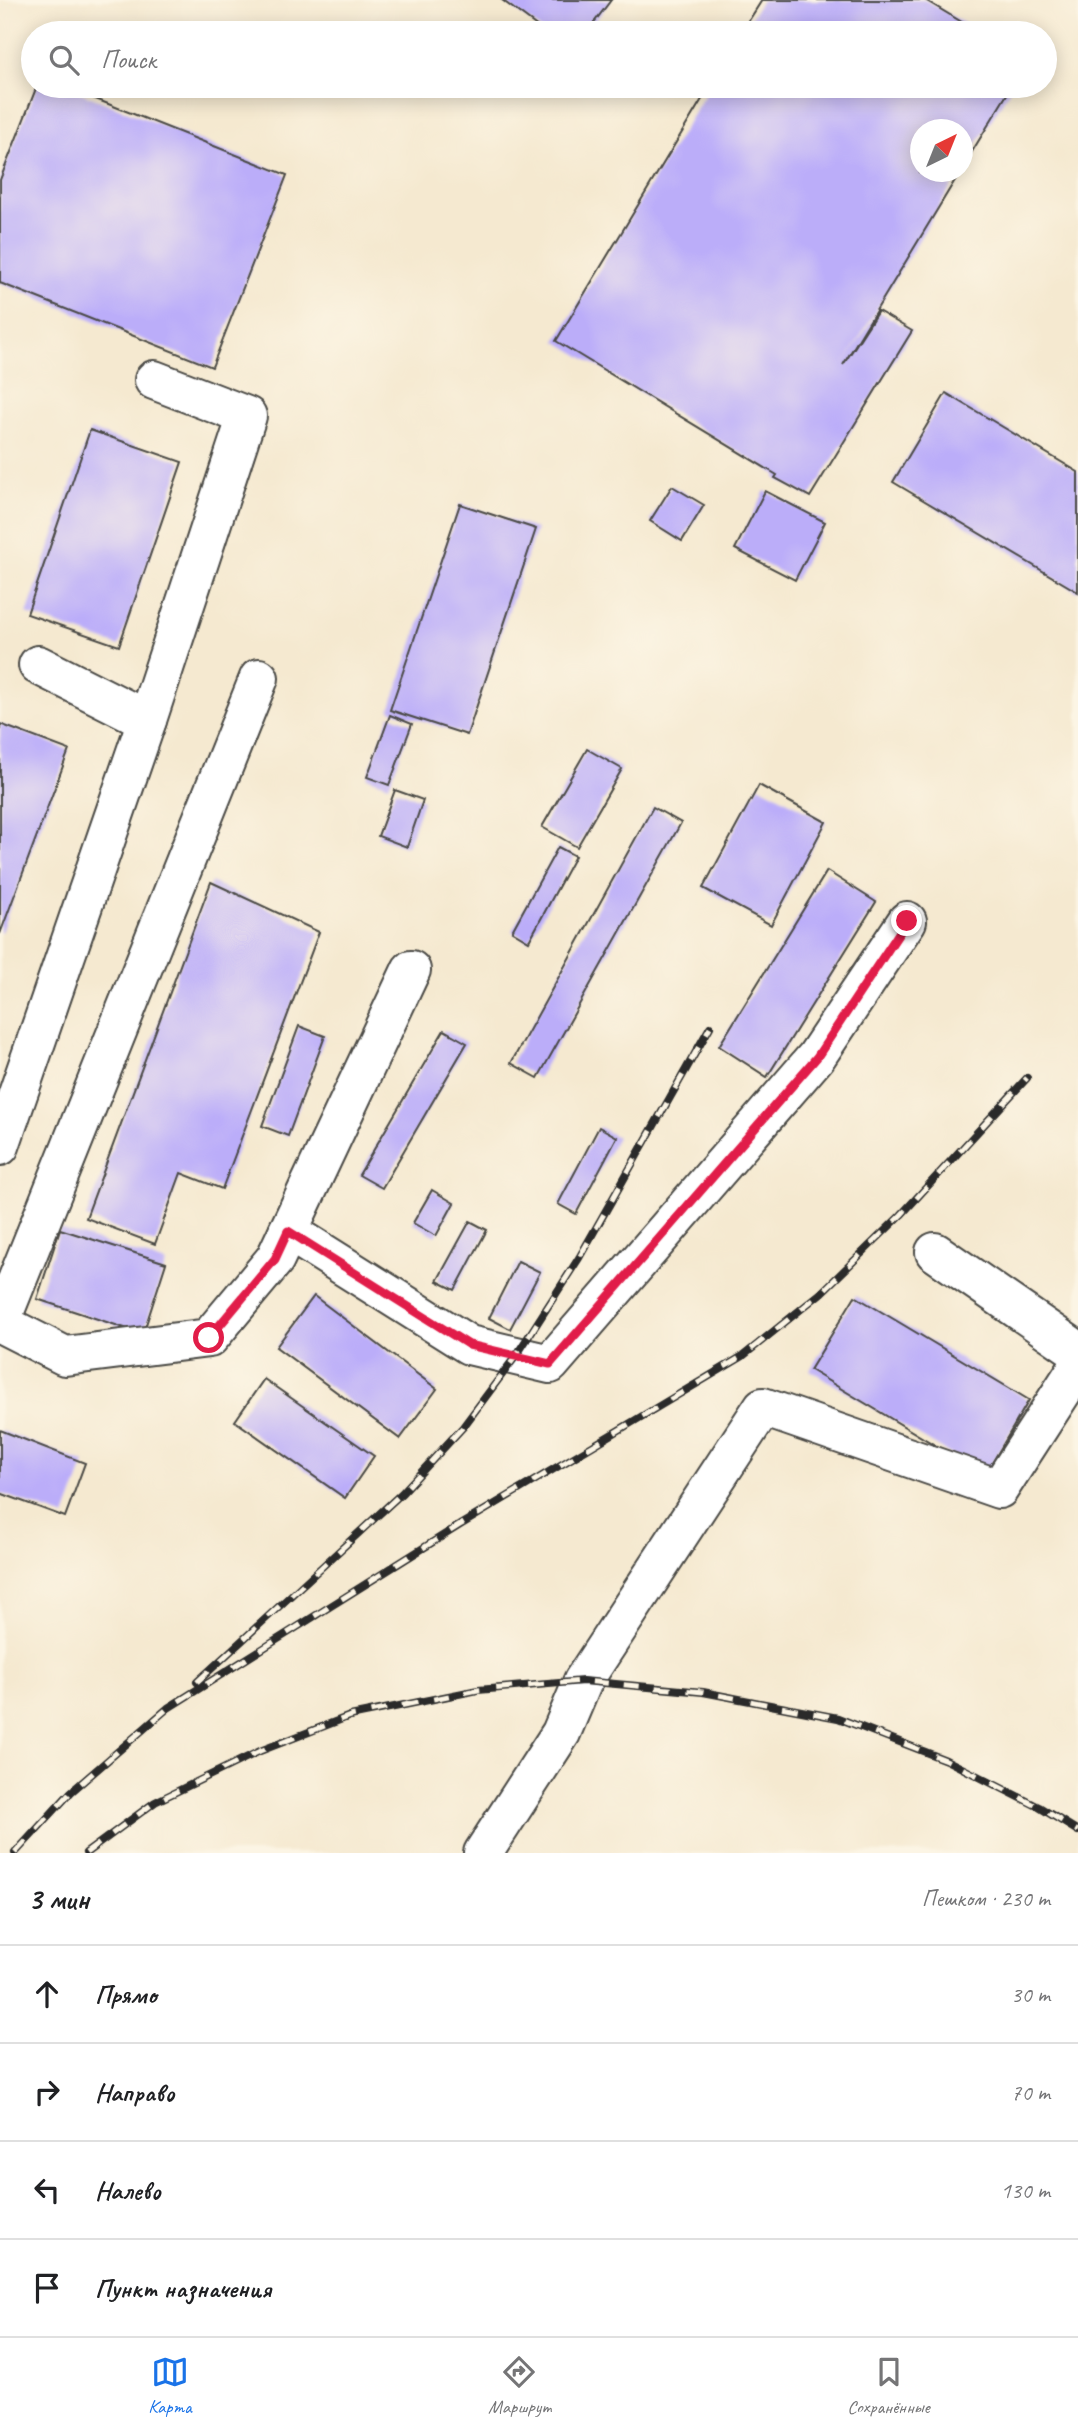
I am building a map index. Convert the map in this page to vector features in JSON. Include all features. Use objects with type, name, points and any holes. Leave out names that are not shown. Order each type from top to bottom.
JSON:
[{"type":"lane","points":[[0,1146],[147,720],[247,416],[153,380]]},
{"type":"lane","points":[[38,665],[147,720]]},
{"type":"lane","points":[[258,678],[0,1323],[65,1356],[209,1338],[275,1259],[411,970]]},
{"type":"lane","points":[[288,1231],[469,1345],[550,1364],[817,1057],[907,921]]},
{"type":"lane","points":[[935,1252],[1078,1350]]},
{"type":"lane","points":[[483,1853],[561,1733],[583,1681],[763,1407],[999,1489],[1078,1367]]},
{"type":"building","points":[[502,0],[611,0],[595,21],[530,21]]},
{"type":"building","points":[[762,0],[925,0],[960,21],[749,21]]},
{"type":"building","points":[[32,98],[93,98],[287,175],[212,367],[0,283],[0,180]]},
{"type":"building","points":[[703,98],[1005,98],[973,150],[973,119],[910,119],[910,182],[954,182],[843,365],[878,311],[912,331],[810,497],[775,478],[777,475],[556,341]]},
{"type":"building","points":[[946,393],[1078,472],[1078,592],[893,482]]},
{"type":"building","points":[[90,430],[182,462],[119,646],[27,614]]},
{"type":"building","points":[[672,486],[704,505],[682,541],[650,521]]},
{"type":"building","points":[[765,491],[825,522],[795,580],[735,549]]},
{"type":"building","points":[[460,504],[536,529],[467,735],[390,710]]},
{"type":"building","points":[[390,715],[412,724],[389,785],[367,777]]},
{"type":"building","points":[[0,724],[69,750],[0,934]]},
{"type":"building","points":[[587,749],[622,769],[577,847],[542,827]]},
{"type":"building","points":[[759,785],[826,822],[771,925],[703,888]]},
{"type":"building","points":[[395,790],[423,800],[407,847],[378,836]]},
{"type":"building","points":[[653,807],[681,823],[538,1078],[511,1063]]},
{"type":"building","points":[[558,847],[575,856],[529,941],[512,931]]},
{"type":"building","points":[[827,871],[876,902],[767,1077],[719,1046]]},
{"type":"building","points":[[211,882],[319,932],[222,1189],[181,1173],[155,1244],[86,1218]]},
{"type":"building","points":[[299,1026],[325,1036],[288,1136],[262,1126]]},
{"type":"building","points":[[444,1030],[467,1043],[382,1188],[359,1175]]},
{"type":"building","points":[[599,1127],[617,1137],[576,1214],[558,1204]]},
{"type":"building","points":[[432,1190],[454,1203],[436,1236],[413,1223]]},
{"type":"building","points":[[470,1221],[487,1230],[455,1290],[437,1281]]},
{"type":"building","points":[[60,1229],[166,1263],[143,1334],[37,1299]]},
{"type":"building","points":[[518,1261],[540,1272],[510,1329],[489,1318]]},
{"type":"building","points":[[314,1296],[437,1389],[400,1439],[276,1347]]},
{"type":"building","points":[[855,1296],[1029,1400],[985,1475],[810,1370]]},
{"type":"building","points":[[264,1379],[374,1456],[345,1498],[235,1421]]},
{"type":"building","points":[[0,1430],[85,1463],[65,1517],[0,1493]]},
{"type":"railway","points":[[197,1682],[402,1493],[463,1427],[516,1356],[579,1258],[710,1027]]},
{"type":"railway","points":[[15,1853],[71,1792],[168,1708],[460,1525],[743,1356],[821,1293],[901,1215],[1027,1078]]},
{"type":"railway","points":[[86,1853],[155,1802],[260,1751],[350,1716],[478,1690],[583,1681],[703,1692],[838,1718],[946,1760],[1039,1807],[1078,1831]]},
{"type":"route","points":[[209,1338],[275,1259],[288,1231],[469,1345],[550,1364],[817,1057],[907,921]]}]
